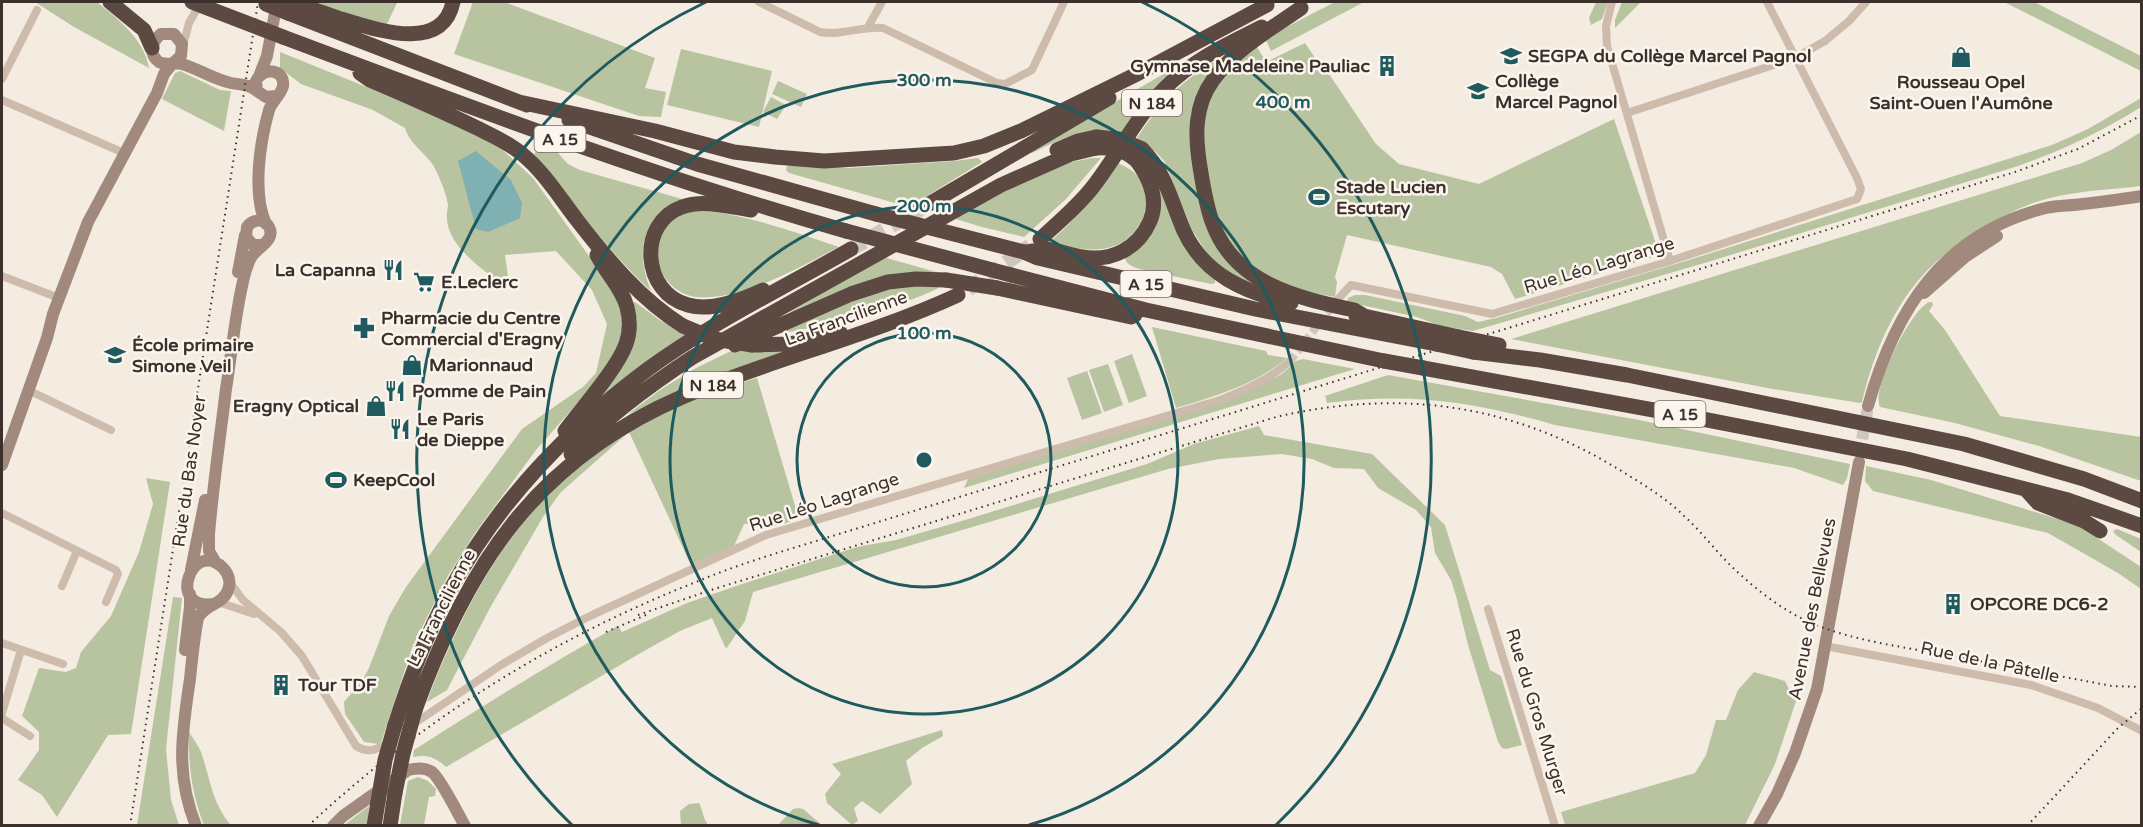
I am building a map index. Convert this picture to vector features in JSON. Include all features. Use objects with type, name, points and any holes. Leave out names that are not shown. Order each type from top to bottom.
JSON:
[{"type":"highway","points":[[110,2],[144,30],[152,50]]},
{"type":"highway","name":"A 15","points":[[267,2],[288,7],[519,102],[697,164],[876,214],[1037,250],[1255,309],[1473,352],[1540,360],[1913,433],[2008,456],[2084,479],[2142,501]]},
{"type":"highway","points":[[288,7],[374,29],[412,34],[429,30],[442,23],[450,12],[453,2]]},
{"type":"highway","points":[[519,102],[656,131],[734,152],[765,156],[824,161],[954,153],[984,146],[1021,131],[1137,75],[1271,3]]},
{"type":"highway","name":"N 184","points":[[928,204],[1222,34],[1271,3]]},
{"type":"highway","points":[[1307,5],[1229,61],[1212,81],[1197,114],[1197,143],[1202,180],[1215,230],[1227,250],[1247,271],[1262,282],[1285,292],[1354,310],[1364,316]]},
{"type":"highway","name":"N 184","points":[[1037,250],[1092,187],[1143,114],[1178,76],[1228,44],[1307,5]]},
{"type":"highway","name":"A 15","points":[[192,9],[335,57],[590,150],[786,215],[1011,275],[1146,310],[1333,352],[1830,443],[1936,466],[2068,500],[2142,526]]},
{"type":"highway","points":[[335,57],[370,80],[507,142],[535,165],[638,292],[652,305],[683,326],[714,339],[752,345],[790,344],[934,306]]},
{"type":"highway","points":[[677,350],[804,289],[1002,175],[1078,141],[1096,142],[1119,138],[1161,173],[1197,254],[1214,270],[1239,287],[1253,293],[1353,316],[1364,316],[1499,345],[1540,360]]},
{"type":"highway","points":[[520,513],[583,441],[665,375],[693,357],[1001,185],[1096,142]]},
{"type":"highway","points":[[1037,250],[1096,259],[1118,254],[1137,241],[1151,219],[1154,200],[1139,155]]},
{"type":"highway","name":"La Francilienne","points":[[375,825],[385,760],[423,645],[452,585],[480,542],[525,482],[593,414],[649,369],[677,350],[851,249],[752,295],[712,305],[689,305],[677,301],[657,281],[650,259],[652,240],[661,223],[670,213],[694,204],[710,204],[786,215]]},
{"type":"highway","points":[[525,482],[620,358],[627,343],[629,327],[627,307],[586,230]]},
{"type":"highway","points":[[637,397],[689,366],[851,294],[888,282],[916,279],[946,280],[997,288],[1131,317],[1146,310]]},
{"type":"highway","name":"La Francilienne","points":[[391,821],[403,754],[415,710],[439,648],[465,595],[492,551],[520,513],[548,484],[587,451],[660,408],[705,388],[934,306],[958,295]]},
{"type":"highway","points":[[2084,479],[2092,474],[2142,490]]},
{"type":"highway","points":[[2026,490],[2038,503],[2074,517],[2100,531]]},
{"type":"street","points":[[149,105],[154,77],[152,50],[156,38],[182,25],[192,9],[201,2]]},
{"type":"street","points":[[266,224],[260,202],[260,161],[269,109],[283,86],[275,65],[277,37],[267,2]]},
{"type":"street","points":[[759,2],[820,32],[830,34],[868,27],[883,28],[1005,84],[1032,70],[1064,2]]},
{"type":"street","points":[[868,27],[882,2]]},
{"type":"street","points":[[1612,2],[1606,26],[1607,46],[1670,261]]},
{"type":"street","points":[[1767,2],[1795,58]]},
{"type":"street","points":[[1627,112],[1795,58],[1825,41],[1849,21],[1866,2]]},
{"type":"street","points":[[2,463],[88,222],[159,88],[164,74],[181,56],[192,9]]},
{"type":"street","points":[[2,79],[37,10]]},
{"type":"street","points":[[163,34],[176,35],[194,59],[221,74],[246,77],[270,70],[279,75]]},
{"type":"street","points":[[258,92],[255,83],[277,37]]},
{"type":"street","points":[[152,50],[160,63],[184,65],[229,82],[247,85],[267,98],[276,96]]},
{"type":"street","name":"Rue Léo Lagrange","points":[[1338,299],[1351,285],[1492,315],[1670,261],[1853,201],[1860,195],[1860,185],[1795,58]]},
{"type":"street","name":"Rue du Bas Noyer","points":[[191,570],[204,502],[233,292],[247,229],[253,218],[261,108],[258,92]]},
{"type":"street","points":[[2,99],[124,153]]},
{"type":"street","points":[[1868,406],[1884,358],[1907,312],[1948,271],[1975,249],[2028,220],[2080,204],[2142,196]]},
{"type":"street","points":[[259,220],[266,224],[270,229],[268,241],[263,245],[251,244],[247,229],[259,220]]},
{"type":"street","name":"Rue du Bas Noyer","points":[[216,564],[209,551],[208,534],[234,321],[248,264],[253,254],[263,245]]},
{"type":"street","points":[[2,276],[59,298]]},
{"type":"street","name":"Rue Léo Lagrange","points":[[265,619],[281,632],[302,656],[356,746],[363,751],[378,749],[501,665],[568,627],[766,535],[1220,400],[1250,387],[1281,369],[1290,361]]},
{"type":"street","points":[[28,390],[111,430]]},
{"type":"street","name":"Avenue des Bellevues","points":[[1759,825],[1785,776],[1803,733],[1817,688],[1859,462]]},
{"type":"street","points":[[2,513],[116,570],[118,573],[106,602]]},
{"type":"street","points":[[62,586],[77,551]]},
{"type":"street","points":[[188,825],[176,784],[173,752],[190,607],[190,594],[186,583],[191,570],[203,562],[216,564],[225,570],[243,600],[265,619]]},
{"type":"street","points":[[196,825],[185,790],[181,744],[198,618],[204,609],[226,595],[229,580]]},
{"type":"street","points":[[190,594],[201,603],[216,603],[242,609],[265,619]]},
{"type":"street","name":"Rue du Gros Murger","points":[[1488,609],[1555,825]]},
{"type":"street","points":[[2,643],[63,664]]},
{"type":"street","name":"Rue de la Pâtelle","points":[[1825,646],[2031,685],[2098,708],[2142,731]]},
{"type":"street","points":[[2,713],[21,650]]},
{"type":"street","points":[[2,718],[30,736]]},
{"type":"street","points":[[333,825],[408,770],[416,768],[425,769],[434,774],[465,825]]},
{"type":"green space","points":[[35,2],[97,2],[122,23],[136,39],[149,68],[74,27]]},
{"type":"green space","points":[[308,2],[393,2],[397,3],[386,26]]},
{"type":"green space","points":[[473,2],[504,2],[655,58],[645,88],[666,92],[661,117],[639,116],[454,54]]},
{"type":"green space","points":[[1335,2],[1364,2],[1271,51],[1265,38]]},
{"type":"green space","points":[[1596,2],[1608,2],[1602,19],[1591,25],[1589,18]]},
{"type":"green space","points":[[1622,2],[1641,2],[1615,28],[1615,20]]},
{"type":"green space","points":[[2004,2],[2034,2],[2141,56],[2141,71]]},
{"type":"green space","points":[[1305,43],[1321,67],[1325,68],[1376,144],[1399,164],[1479,184],[1614,119],[1657,247],[1653,257],[1515,299],[1502,274],[1491,267],[1347,235],[1335,277],[1337,282],[1335,297],[1295,289],[1267,277],[1251,266],[1234,248],[1225,234],[1218,215],[1207,172],[1204,128],[1207,109],[1212,93],[1221,79],[1256,45],[1266,62]]},
{"type":"green space","points":[[681,49],[772,71],[759,127],[667,105]]},
{"type":"green space","points":[[280,52],[494,142],[533,178],[609,284],[621,309],[622,331],[616,353],[589,390],[536,450],[475,533],[449,574],[413,645],[379,744],[364,742],[345,714],[344,702],[362,681],[369,668],[389,616],[406,587],[522,429],[583,387],[596,373],[607,324],[592,290],[556,251],[505,255],[509,284],[503,285],[477,265],[453,239],[447,219],[447,200],[440,179],[433,165],[413,143],[405,128],[373,110],[301,84],[280,68]]},
{"type":"green space","points":[[1218,59],[1220,62],[1201,90],[1202,201],[1256,284],[1251,286],[1211,260],[1191,228],[1165,162],[1137,138],[1173,93]]},
{"type":"green space","points":[[180,71],[220,90],[231,91],[224,131],[162,99],[175,73]]},
{"type":"green space","points":[[1167,72],[1170,76],[1122,132],[1086,132],[1032,153],[1030,151]]},
{"type":"green space","points":[[778,81],[807,94],[801,107],[772,94]]},
{"type":"green space","points":[[771,97],[786,105],[777,119],[763,112]]},
{"type":"green space","points":[[2141,98],[2141,107],[2111,125],[2066,147],[2018,166],[1711,261],[1473,331],[1440,326],[1417,317],[1347,302],[1348,298],[1355,295],[1365,295],[1465,316],[1478,322],[1496,318],[1689,260],[2052,145],[2088,129]]},
{"type":"green space","points":[[2141,132],[2141,186],[2073,193],[2033,203],[1987,226],[1958,244],[1936,262],[1909,292],[1898,309],[1880,345],[1860,403],[1773,389],[1511,339],[2082,163],[2111,150]]},
{"type":"green space","points":[[541,146],[556,151],[568,164],[580,170],[682,199],[655,224],[645,239],[643,262],[651,291],[604,242],[534,154]]},
{"type":"green space","points":[[978,158],[982,162],[909,207],[789,173],[786,170],[787,166],[793,165],[848,168]]},
{"type":"green space","points":[[1101,158],[1066,199],[1024,237],[949,217],[1061,164]]},
{"type":"green space","points":[[1118,163],[1136,174],[1144,188],[1146,207],[1139,226],[1133,234],[1117,245],[1100,249],[1083,249],[1049,243],[1069,224]]},
{"type":"green space","points":[[1160,188],[1215,278],[1215,283],[1139,269],[1127,262],[1125,257]]},
{"type":"green space","points":[[696,210],[751,219],[839,247],[789,273],[752,288],[715,297],[697,297],[676,289],[668,281],[658,261],[657,250],[659,239],[665,228],[679,217]]},
{"type":"green space","points":[[883,257],[947,275],[932,274],[790,312]]},
{"type":"green space","points":[[944,285],[885,308],[818,326],[770,334],[858,297],[895,287]]},
{"type":"green space","points":[[635,302],[661,321],[689,335],[588,409],[622,365],[631,304]]},
{"type":"green space","points":[[1929,302],[1933,305],[1929,311],[1945,330],[2000,416],[2141,437],[2141,481],[2039,446],[1955,423],[1880,407],[1881,384],[1894,351],[1912,320]]},
{"type":"green space","points":[[1152,327],[1266,351],[1268,355],[1287,358],[1248,383],[1176,408]]},
{"type":"green space","points":[[733,350],[782,352],[798,350],[628,414],[660,390],[694,369]]},
{"type":"green space","points":[[1132,354],[1147,396],[1129,403],[1114,361]]},
{"type":"green space","points":[[1303,359],[1355,369],[964,488],[968,479],[1240,395],[1282,374],[1296,361]]},
{"type":"green space","points":[[1108,364],[1123,405],[1104,412],[1089,370]]},
{"type":"green space","points":[[1087,371],[1102,413],[1082,420],[1067,378]]},
{"type":"green space","points":[[1388,375],[1639,420],[1850,464],[1843,485],[1794,468],[1555,425],[1470,405],[1415,399],[1327,403],[1325,396]]},
{"type":"green space","points":[[757,378],[799,519],[766,529],[758,523],[744,524],[734,546],[691,565],[629,432],[696,397]]},
{"type":"green space","points":[[1259,426],[1264,435],[1372,454],[1445,525],[1490,670],[1501,676],[1522,745],[1506,749],[1502,748],[1498,742],[1451,580],[1435,553],[1431,527],[1416,510],[1378,488],[1364,469],[1334,468],[1312,459],[1282,454],[1219,459],[1168,469],[753,592],[745,621],[726,649],[712,618],[680,631],[644,651],[446,767],[431,757],[413,757],[414,750],[439,734],[618,626],[622,632],[687,603],[742,584],[857,547],[896,540],[965,520],[1147,464],[1194,444]]},
{"type":"green space","points":[[628,433],[561,492],[543,517],[491,606],[447,690],[427,702],[465,614],[484,580],[516,532],[541,501],[568,474]]},
{"type":"green space","points":[[1866,466],[1931,480],[2082,528],[2141,567],[2141,589],[2118,573],[2048,533],[1873,491],[1865,481]]},
{"type":"green space","points":[[146,478],[170,482],[131,734],[108,735],[57,817],[42,795],[18,780],[39,750],[39,732],[22,716],[39,668],[66,672],[76,668],[81,652],[111,616],[139,552],[153,504]]},
{"type":"green space","points":[[2117,529],[2141,539],[2141,552],[2116,535],[2113,531]]},
{"type":"green space","points":[[173,597],[182,598],[166,749],[171,800],[179,825],[137,825]]},
{"type":"green space","points":[[1754,672],[1785,681],[1791,693],[1798,695],[1775,764],[1745,825],[1565,825],[1561,812],[1695,773],[1706,755],[1716,720],[1726,720],[1738,690]]},
{"type":"green space","points":[[942,730],[943,736],[922,748],[906,761],[912,784],[880,814],[862,801],[854,808],[858,821],[852,825],[827,803],[825,794],[841,774],[832,764]]},
{"type":"green space","points":[[189,732],[201,752],[220,808],[231,825],[204,825],[196,802],[192,780]]},
{"type":"green space","points":[[418,777],[428,781],[436,789],[435,796],[429,797],[424,825],[400,825],[408,781]]},
{"type":"green space","points":[[699,803],[709,825],[681,825],[680,811],[689,804]]},
{"type":"green space","points":[[369,806],[368,825],[343,826]]},
{"type":"green space","points":[[799,808],[822,825],[778,825],[793,809]]},
{"type":"water","points":[[476,151],[511,180],[522,203],[520,218],[488,232],[476,229],[458,161]]},
{"type":"tunnel","points":[[851,249],[929,204]]},
{"type":"tunnel","points":[[968,289],[1030,246]]},
{"type":"tunnel","points":[[1290,361],[1334,304]]},
{"type":"tunnel","points":[[1859,457],[1868,406]]},
{"type":"railway","points":[[130,826],[258,2]]},
{"type":"railway","points":[[308,826],[396,751],[442,717],[490,686],[591,629],[710,576],[783,551],[2015,172],[2078,149],[2142,115]]},
{"type":"railway","points":[[638,615],[714,589],[1276,417],[1322,408],[1368,404],[1412,404],[1456,408],[1498,417],[1540,431],[1582,449],[1662,497],[1689,521],[1749,583],[1781,607],[1816,625],[1845,635],[1890,645],[2112,686],[2142,687]]},
{"type":"railway","points":[[606,632],[646,615]]},
{"type":"railway","points":[[2027,826],[2117,729],[2142,708]]},
{"type":"place","name":"SEGPA du Collège Marcel Pagnol","points":[[1511,56]]},
{"type":"place","name":"Rousseau Opel Saint-Ouen l'Aumône","points":[[1961,57]]},
{"type":"place","name":"Gymnase Madeleine Pauliac","points":[[1387,66]]},
{"type":"place","name":"Collège Marcel Pagnol","points":[[1478,91]]},
{"type":"place","name":"Stade Lucien Escutary","points":[[1319,197]]},
{"type":"place","name":"La Capanna","points":[[393,270]]},
{"type":"place","name":"E.Leclerc","points":[[424,282]]},
{"type":"place","name":"Pharmacie du Centre Commercial d'Eragny","points":[[364,328]]},
{"type":"place","name":"École primaire Simone Veil","points":[[115,355]]},
{"type":"place","name":"Marionnaud","points":[[412,365]]},
{"type":"place","name":"Pomme de Pain","points":[[395,391]]},
{"type":"place","name":"Eragny Optical","points":[[376,406]]},
{"type":"place","name":"Le Paris de Dieppe","points":[[400,429]]},
{"type":"place","name":"KeepCool","points":[[336,480]]},
{"type":"place","name":"OPCORE DC6-2","points":[[1953,604]]},
{"type":"place","name":"Tour TDF","points":[[281,685]]}]
